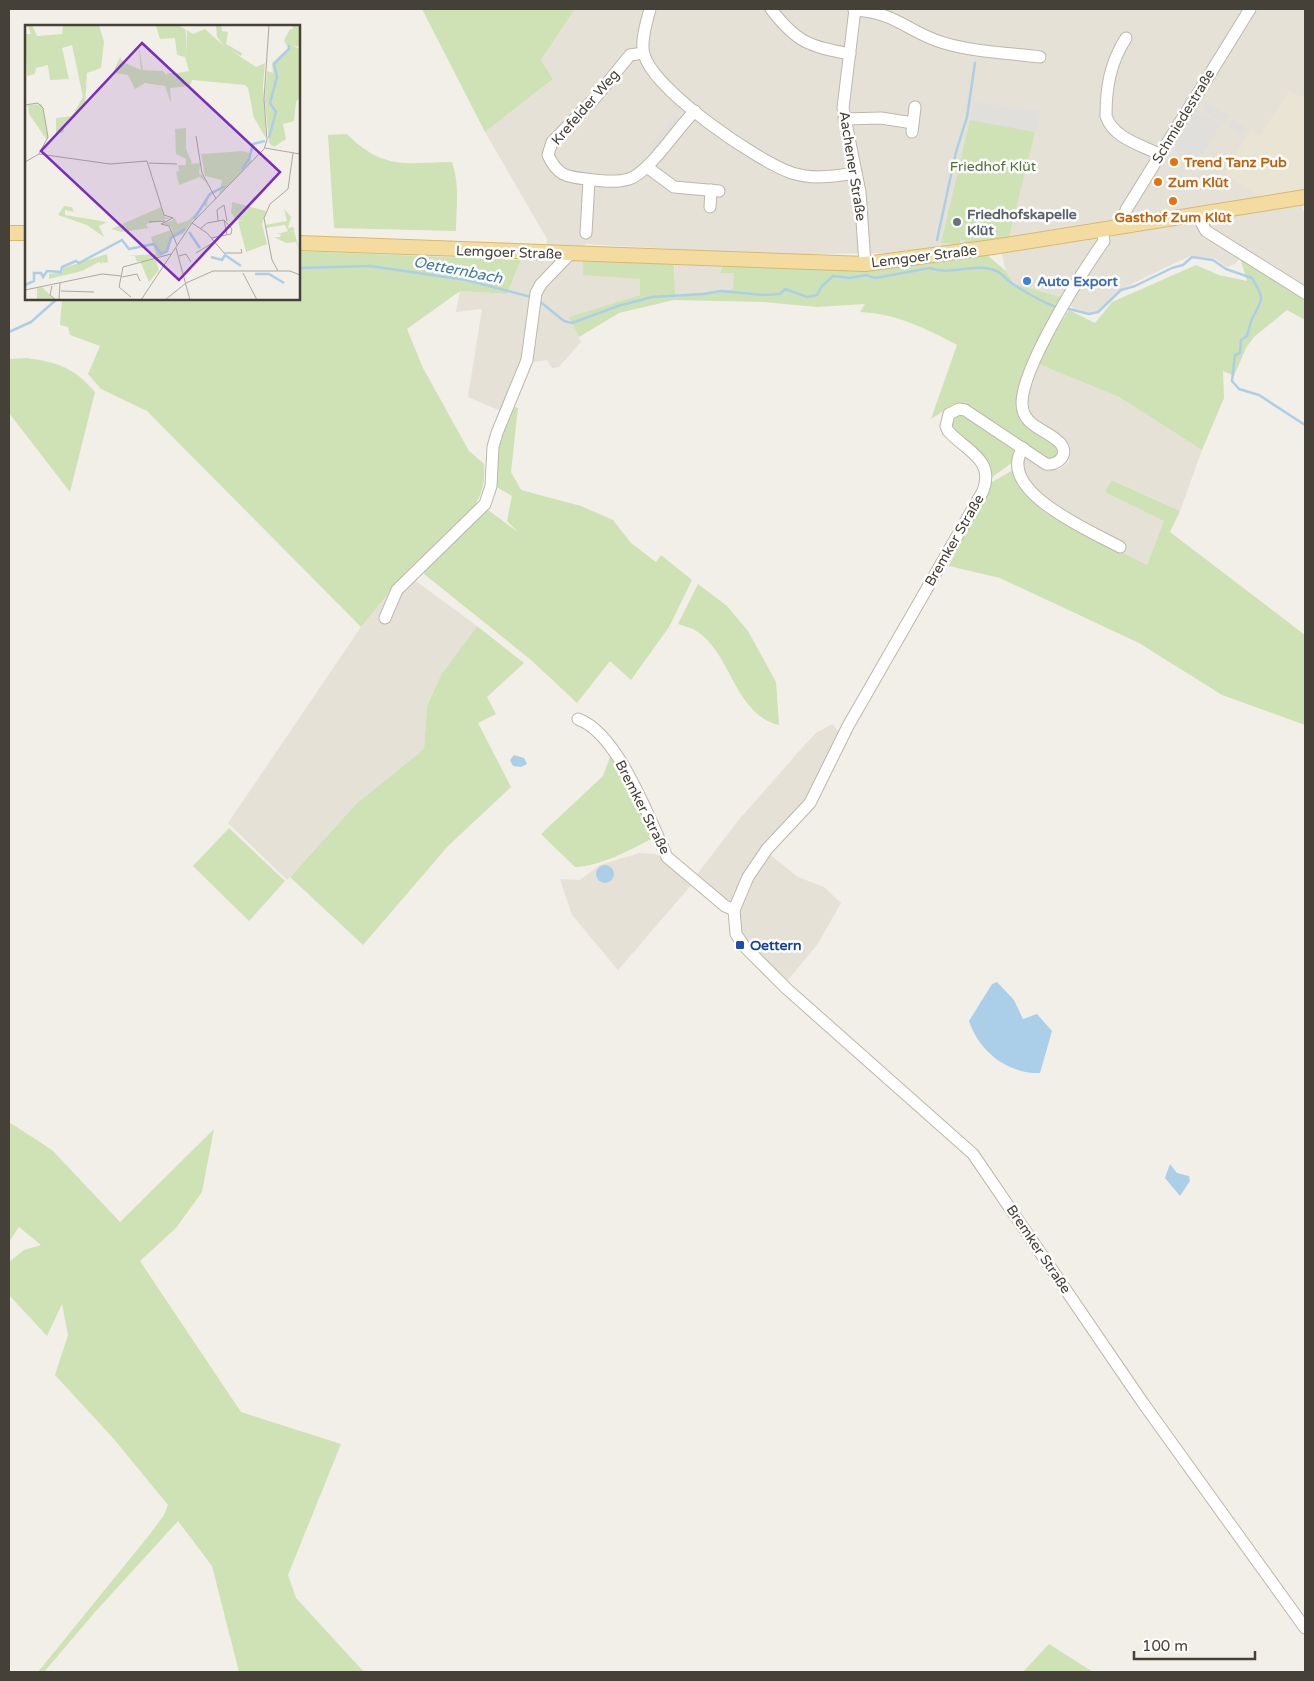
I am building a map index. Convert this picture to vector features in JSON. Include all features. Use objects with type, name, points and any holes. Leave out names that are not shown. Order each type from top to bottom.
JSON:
[{"type":"main road","name":"Lemgoer Straße","points":[[300,243],[864,264],[942,255],[1305,197]]},
{"type":"main road","points":[[9,233],[25,233]]},
{"type":"street","points":[[650,9],[643,53],[651,70],[657,77],[695,111],[760,158],[792,173],[819,178],[856,174]]},
{"type":"street","points":[[771,9],[786,29],[808,44],[850,54]]},
{"type":"street","name":"Schmiedestraße","points":[[1124,227],[1126,210],[1250,9]]},
{"type":"street","points":[[855,10],[882,13],[945,44],[1040,58]]},
{"type":"street","name":"Aachener Straße","points":[[855,10],[843,108],[863,216],[864,264]]},
{"type":"street","points":[[1126,38],[1114,58],[1110,72],[1106,116],[1108,123],[1118,133],[1160,154]]},
{"type":"street","name":"Krefelder Weg","points":[[643,53],[630,55],[595,98],[549,148],[548,155],[561,174],[566,177],[589,180],[614,181],[628,179],[647,167],[695,111]]},
{"type":"street","points":[[844,119],[881,118],[913,128],[915,107]]},
{"type":"street","points":[[647,167],[674,187],[715,191],[710,207]]},
{"type":"street","points":[[586,233],[589,180]]},
{"type":"street","points":[[1197,215],[1198,221],[1206,231],[1305,293]]},
{"type":"street","name":"Bremker Straße","points":[[1102,230],[1104,240],[1064,306],[1028,375],[1022,402],[1026,418],[1061,444],[1063,456],[1057,463],[1049,464],[965,410],[954,410],[949,414],[946,426],[948,431],[980,460],[984,466],[986,482],[983,491],[848,726],[820,786],[810,802],[758,863],[744,885],[734,910],[736,934],[744,946],[787,989],[973,1154],[1143,1403],[1305,1628]]},
{"type":"street","name":"Lemgoer Straße","points":[[386,618],[397,590],[485,504],[489,496],[494,447],[527,360],[536,293],[546,278],[570,254]]},
{"type":"street","points":[[1023,448],[1018,455],[1017,466],[1026,484],[1042,502],[1052,511],[1120,546]]},
{"type":"street","name":"Bremker Straße","points":[[578,719],[594,729],[613,750],[627,772],[667,857],[677,868],[734,910]]},
{"type":"shaded area","points":[[575,9],[1305,9],[1305,190],[1300,192],[1303,211],[1305,211],[1305,289],[1247,251],[1235,264],[1227,267],[1214,258],[1190,256],[1121,289],[1097,311],[1089,313],[1074,309],[1071,306],[1072,303],[1065,298],[1014,284],[1006,271],[998,240],[895,253],[741,255],[740,267],[721,267],[720,273],[734,273],[734,289],[674,297],[675,249],[585,244],[583,259],[640,279],[640,295],[570,317],[581,342],[559,367],[552,368],[547,360],[522,364],[503,412],[468,397],[482,309],[456,312],[460,291],[507,294],[521,260],[545,260],[547,239],[485,132],[553,79],[541,60]]},
{"type":"shaded area","points":[[1289,91],[1305,98],[1305,190],[1262,198],[1224,173],[1251,130],[1260,136]]},
{"type":"shaded area","points":[[1206,101],[1230,116],[1224,124],[1201,109]]},
{"type":"shaded area","points":[[974,102],[1040,111],[1037,132],[970,120]]},
{"type":"shaded area","points":[[1197,109],[1221,124],[1196,164],[1172,149]]},
{"type":"shaded area","points":[[675,115],[681,120],[656,150],[650,146]]},
{"type":"shaded area","points":[[1233,119],[1247,129],[1242,137],[1227,127]]},
{"type":"shaded area","points":[[1036,363],[1119,397],[1202,450],[1180,511],[1113,480],[1105,492],[1165,521],[1147,565],[1045,513],[1022,490],[1020,468],[1023,454],[1045,468],[1059,470],[1069,462],[1070,448],[1066,440],[1034,420],[1028,407],[1027,390]]},
{"type":"shaded area","points":[[405,573],[477,626],[441,675],[427,706],[424,749],[356,804],[287,880],[228,823],[361,627]]},
{"type":"shaded area","points":[[832,724],[841,734],[809,797],[763,849],[798,877],[824,887],[841,903],[817,945],[787,981],[743,938],[738,924],[739,910],[695,877],[737,822],[801,749],[816,733]]},
{"type":"shaded area","points":[[639,853],[656,854],[693,883],[618,970],[572,915],[560,879],[580,880],[600,865]]},
{"type":"green space","points":[[422,9],[575,9],[541,60],[553,79],[485,132]]},
{"type":"green space","name":"Friedhof Klüt","points":[[970,120],[1035,132],[1009,237],[964,244],[964,240],[961,240],[959,244],[941,243]]},
{"type":"green space","points":[[347,134],[372,154],[395,162],[452,162],[457,188],[456,231],[334,228],[328,135]]},
{"type":"green space","points":[[300,251],[521,260],[507,294],[460,291],[407,329],[423,368],[469,451],[484,464],[484,481],[480,497],[474,507],[405,573],[361,627],[147,411],[101,389],[88,374],[100,346],[70,335],[68,327],[60,325],[62,300],[300,300]]},
{"type":"green space","points":[[987,255],[1006,271],[1014,284],[1065,298],[1048,323],[1029,358],[1017,393],[1017,409],[1025,425],[1057,445],[1057,455],[1053,459],[1045,458],[971,408],[954,404],[931,419],[957,345],[899,319],[860,312],[865,304],[817,307],[763,302],[674,300],[619,313],[579,337],[569,317],[640,295],[640,279],[583,275],[583,259],[674,264],[675,297],[733,289],[734,273],[720,273],[722,266],[812,269],[893,268]]},
{"type":"green space","points":[[1240,258],[1305,295],[1305,320],[1287,310],[1254,337],[1246,348],[1234,376],[1223,371],[1224,398],[1202,450],[1119,397],[1036,363],[1069,310],[1095,323],[1112,302],[1196,265],[1219,275],[1247,281]]},
{"type":"green space","points":[[27,358],[57,364],[65,368],[80,377],[95,392],[70,492],[9,413],[9,359]]},
{"type":"green space","points":[[512,406],[518,408],[511,472],[521,490],[581,506],[613,520],[631,543],[656,562],[661,555],[692,580],[669,627],[631,680],[610,661],[577,703],[531,660],[424,574],[425,568],[488,510],[518,532],[507,521],[512,496],[495,486],[493,453]]},
{"type":"green space","points":[[959,415],[968,416],[1016,449],[1013,462],[991,478],[990,469],[952,427],[951,420]]},
{"type":"green space","points":[[1015,469],[1022,490],[1045,513],[1147,565],[1164,521],[1105,492],[1112,480],[1180,511],[1170,532],[1305,635],[1305,725],[1222,695],[1139,643],[1000,578],[949,566],[990,483]]},
{"type":"green space","points":[[698,584],[727,606],[748,631],[776,682],[779,725],[764,719],[752,708],[706,638],[693,629],[678,624]]},
{"type":"green space","points":[[477,626],[524,663],[487,697],[496,714],[478,723],[511,787],[448,846],[363,945],[290,877],[356,804],[424,749],[427,706],[441,675]]},
{"type":"green space","points":[[611,754],[653,838],[605,861],[575,867],[541,834],[603,776]]},
{"type":"green space","points":[[229,828],[285,881],[249,921],[193,866]]},
{"type":"green space","points":[[9,1122],[52,1150],[120,1222],[214,1129],[202,1192],[176,1228],[140,1261],[241,1412],[341,1444],[288,1575],[296,1598],[364,1672],[239,1672],[212,1566],[178,1521],[96,1611],[44,1672],[38,1672],[150,1534],[164,1515],[168,1505],[113,1438],[55,1375],[68,1335],[62,1304],[47,1336],[9,1295],[9,1262],[24,1250],[41,1245],[19,1227],[9,1242]]},
{"type":"green space","points":[[1049,1644],[1093,1672],[1023,1672]]},
{"type":"water","points":[[514,755],[524,758],[527,764],[521,767],[513,766],[510,760]]},
{"type":"water","points":[[601,865],[609,865],[614,870],[612,881],[601,883],[596,878],[596,870]]},
{"type":"water","points":[[997,982],[1014,1000],[1023,1019],[1037,1014],[1052,1031],[1040,1073],[1016,1070],[996,1059],[987,1051],[974,1032],[969,1021],[992,984]]},
{"type":"water","points":[[1170,1164],[1177,1173],[1189,1176],[1190,1181],[1180,1196],[1165,1178]]},
{"type":"waterway","points":[[937,240],[956,152],[967,117],[975,63]]},
{"type":"waterway","name":"Oetternbach","points":[[1065,308],[1089,314],[1098,312],[1121,290],[1135,286],[1172,268],[1183,265],[1192,257],[1213,260],[1226,269],[1252,278],[1260,294],[1261,301],[1251,321],[1247,336],[1241,340],[1240,353],[1235,355],[1232,381],[1239,389],[1259,395],[1305,425]]},
{"type":"waterway","name":"Oetternbach","points":[[300,268],[370,266],[466,280],[531,297]]},
{"type":"waterway","name":"Oetternbach","points":[[538,300],[564,321],[572,323],[618,306],[652,297],[721,291],[763,295],[780,294],[785,289],[807,297],[817,295],[822,286],[833,276],[850,278],[866,275],[875,278],[930,268],[946,271],[986,268],[996,271],[1026,292],[1057,307]]},
{"type":"waterway","name":"Oetternbach","points":[[9,332],[31,322],[56,300]]},
{"type":"place","name":"Trend Tanz Pub","points":[[1174,162]]},
{"type":"place","name":"Zum Klüt","points":[[1158,182]]},
{"type":"place","name":"Gasthof Zum Klüt","points":[[1173,201]]},
{"type":"place","name":"Friedhofskapelle Klüt","points":[[957,222]]},
{"type":"place","name":"Auto Export","points":[[1027,281]]},
{"type":"place","name":"Oettern","points":[[740,945]]}]
